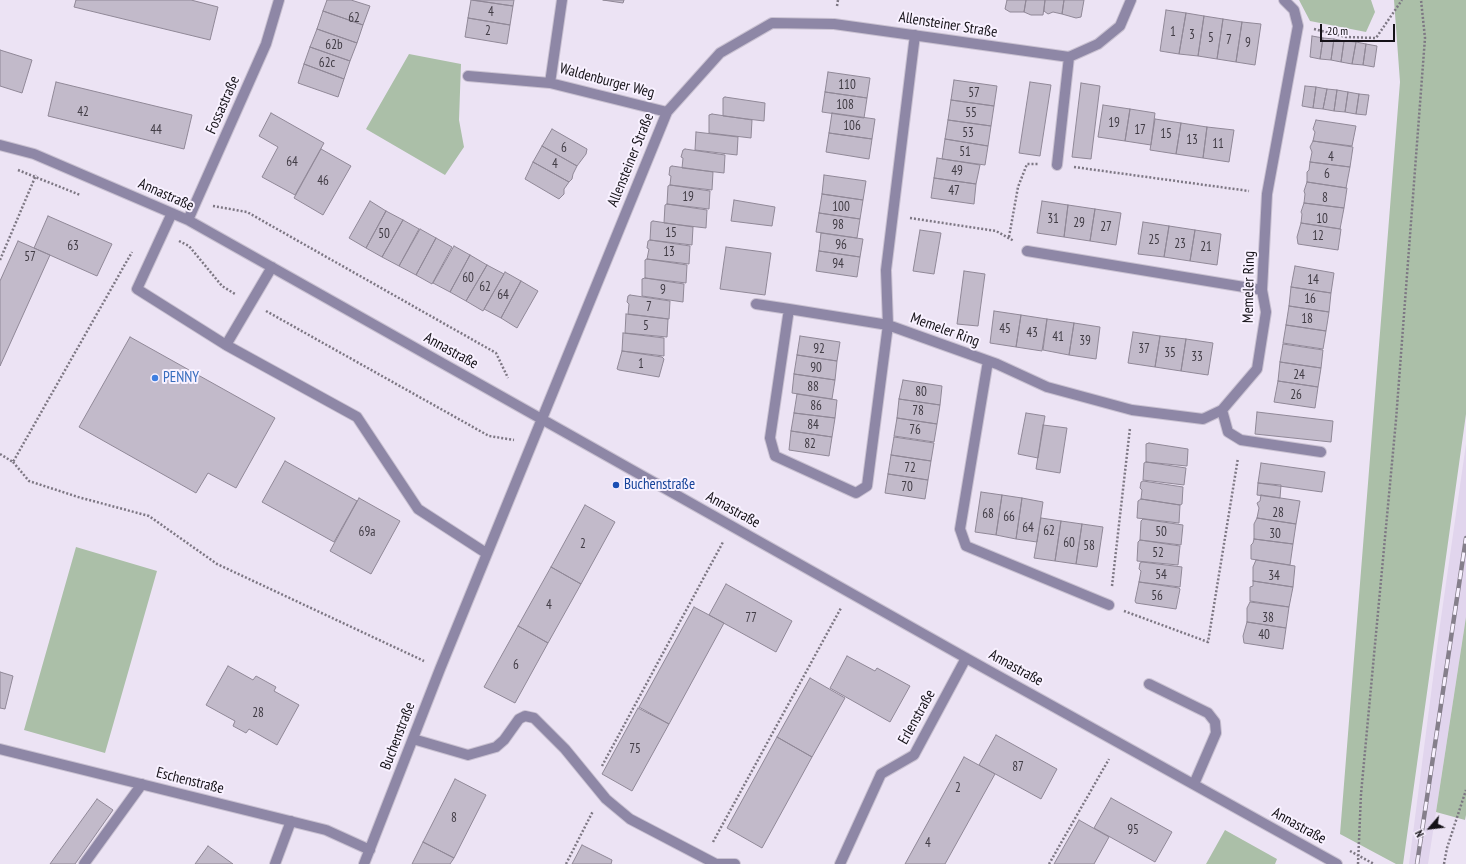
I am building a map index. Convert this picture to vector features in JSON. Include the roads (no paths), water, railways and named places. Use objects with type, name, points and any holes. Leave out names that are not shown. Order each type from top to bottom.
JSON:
[{"type":"street","name":"Fossastraße","points":[[188,220],[266,44],[279,0]]},
{"type":"street","name":"Waldenburger Weg","points":[[562,0],[550,83],[667,112]]},
{"type":"street","name":"Allensteiner Straße","points":[[541,418],[667,112],[720,53],[772,23],[834,24],[1038,54],[1069,57],[1098,44],[1120,26],[1131,0]]},
{"type":"street","name":"Memeler Ring","points":[[756,304],[888,325],[988,361],[1047,387],[1132,410],[1203,419],[1222,410],[1257,369],[1266,312],[1262,290],[1267,194],[1298,26],[1294,10],[1284,0]]},
{"type":"street","name":"Memeler Ring","points":[[888,325],[886,270],[894,216],[915,35]]},
{"type":"street","points":[[1057,165],[1069,57]]},
{"type":"street","points":[[468,76],[550,83]]},
{"type":"street","name":"Annastraße","points":[[0,145],[43,158],[188,220],[966,658],[1337,864]]},
{"type":"street","points":[[172,213],[137,289],[226,345],[357,417],[418,509],[486,553]]},
{"type":"street","points":[[1027,251],[1262,290]]},
{"type":"street","points":[[226,345],[272,267]]},
{"type":"street","points":[[788,309],[770,438],[776,456],[856,493],[867,486],[888,325]]},
{"type":"street","points":[[988,361],[960,529],[966,546],[1109,605]]},
{"type":"street","points":[[1222,410],[1228,432],[1241,440],[1320,452]]},
{"type":"street","name":"Buchenstraße","points":[[364,864],[486,553],[541,418]]},
{"type":"street","name":"Erlenstraße","points":[[840,864],[881,774],[914,755],[966,658]]},
{"type":"street","points":[[1149,684],[1208,713],[1215,722],[1216,733],[1194,784]]},
{"type":"street","points":[[413,739],[468,755],[496,747],[504,740],[519,719],[525,716],[534,718],[565,749],[601,794],[630,819],[716,864],[735,864]]},
{"type":"street","name":"Eschenstraße","points":[[0,749],[326,830],[370,850]]},
{"type":"street","points":[[84,864],[142,784]]},
{"type":"street","points":[[275,864],[291,821]]},
{"type":"railway","points":[[1417,864],[1466,538]]},
{"type":"place","name":"PENNY","points":[[155,378]]},
{"type":"place","name":"Buchenstraße","points":[[616,485]]}]
